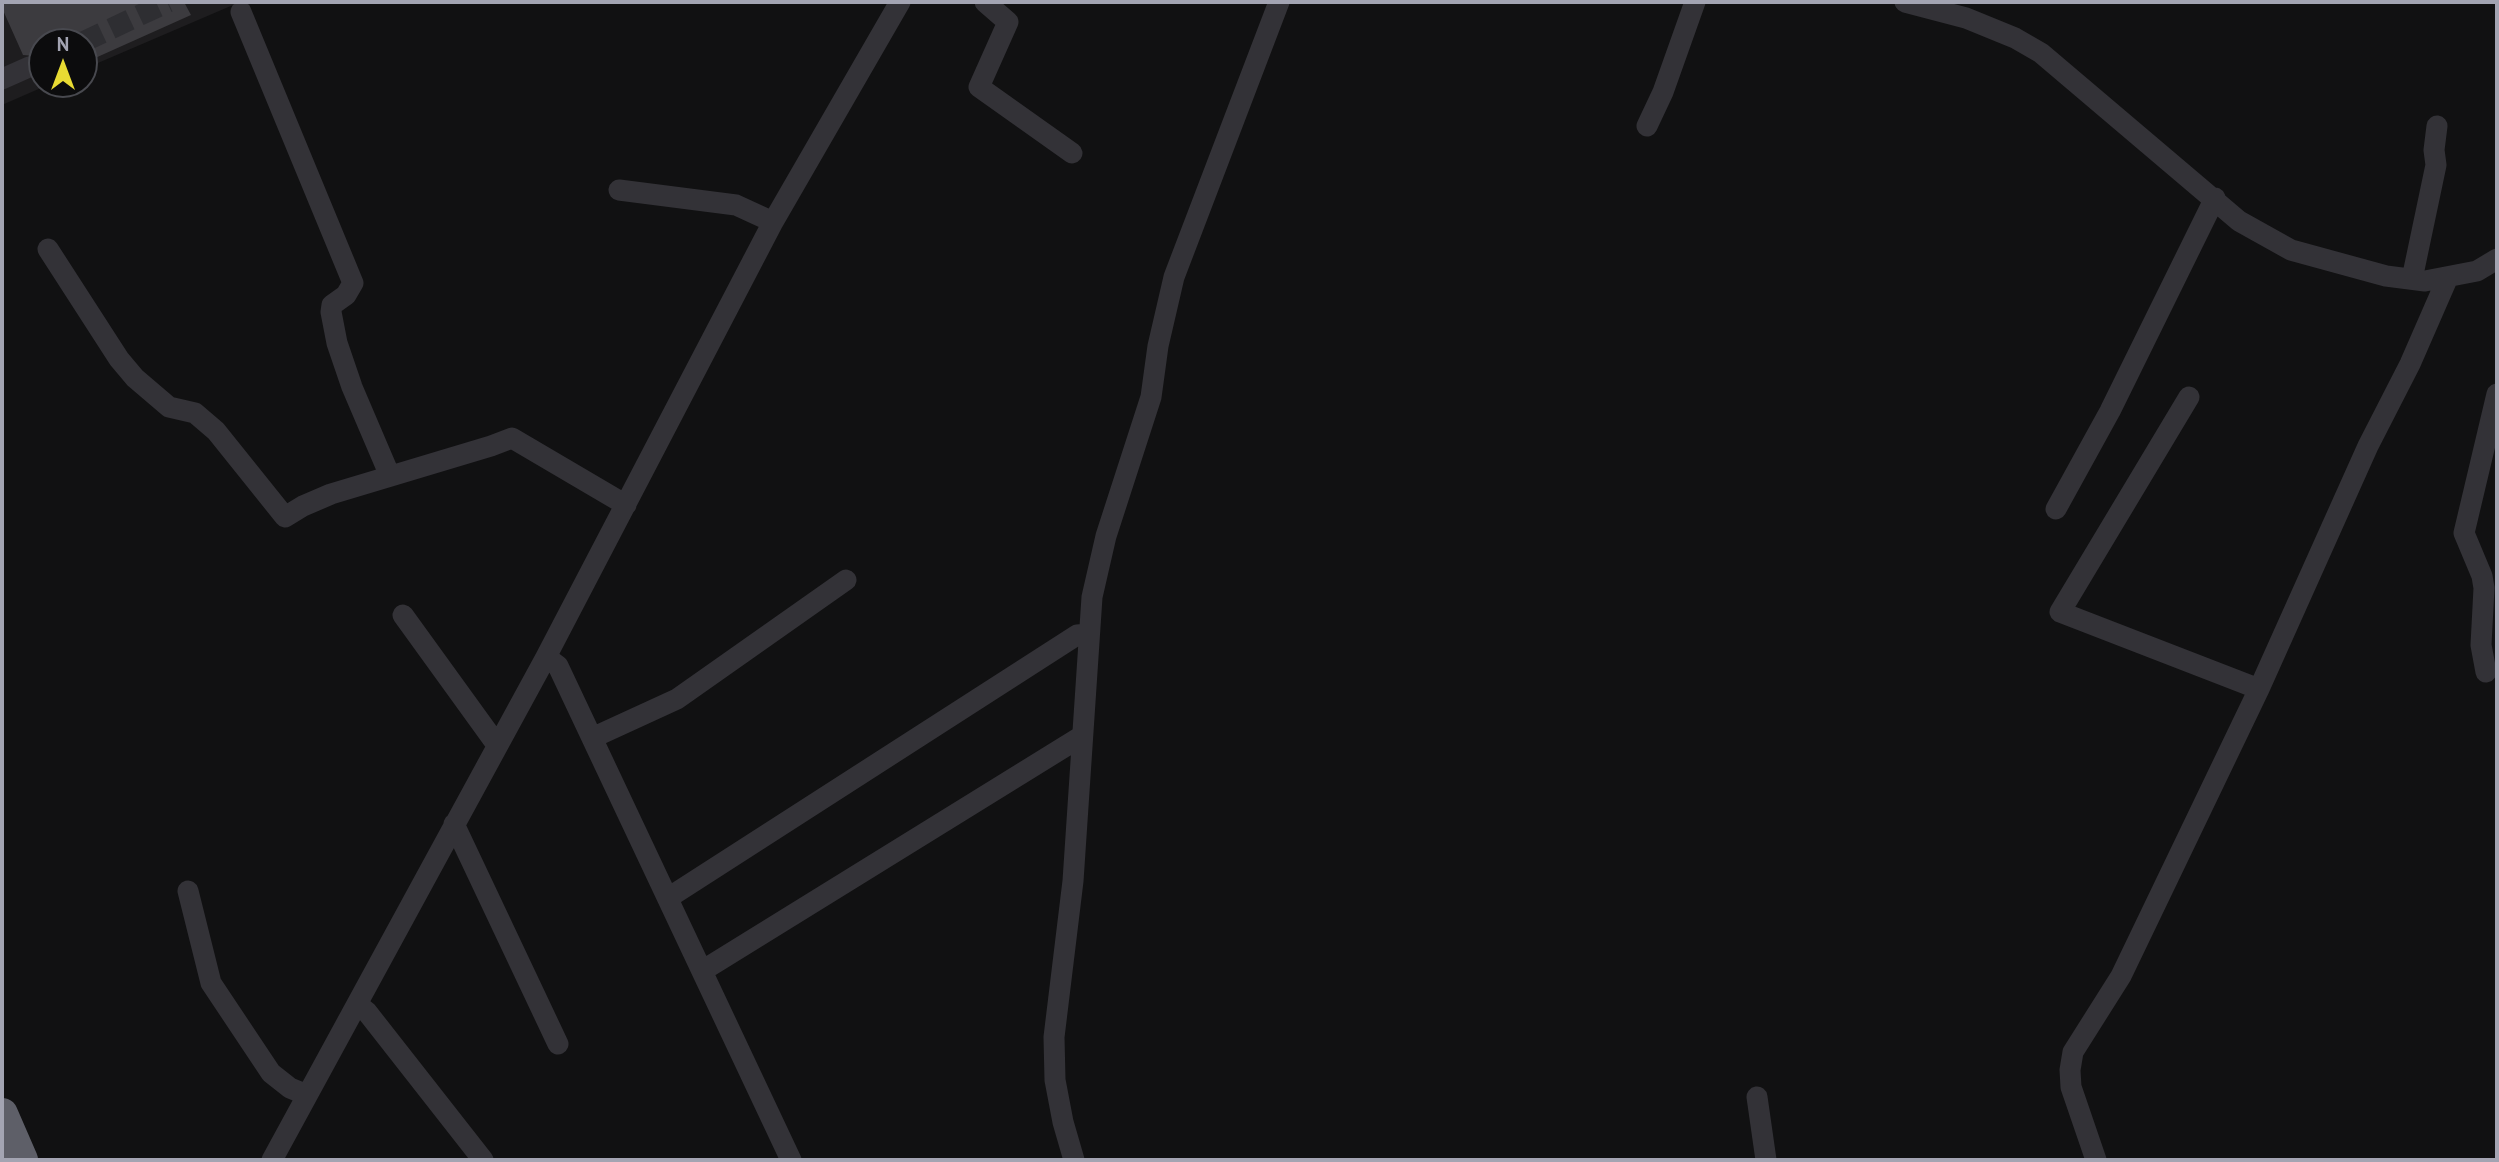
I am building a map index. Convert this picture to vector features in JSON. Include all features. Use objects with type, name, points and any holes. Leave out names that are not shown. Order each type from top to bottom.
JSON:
[{"type":"highway","points":[[2,1114],[22,1160]]},
{"type":"street","points":[[272,1160],[547,657],[773,222],[900,2]]},
{"type":"street","points":[[985,2],[1008,22],[979,87],[1072,153]]},
{"type":"street","points":[[1074,1160],[1055,1080],[1054,1037],[1073,881],[1092,597],[1105,536],[1151,397],[1158,346],[1174,277],[1279,2]]},
{"type":"street","points":[[1647,126],[1663,92],[1695,2]]},
{"type":"street","points":[[1905,2],[1966,18],[2015,38],[2041,53],[2239,220],[2291,250],[2386,276],[2425,281],[2477,271],[2497,259]]},
{"type":"street","points":[[241,12],[353,283],[346,295],[332,305],[331,312],[337,343],[352,387],[390,475]]},
{"type":"street","points":[[2,79],[28,67]]},
{"type":"street","points":[[2412,279],[2436,165],[2434,150],[2437,126]]},
{"type":"street","points":[[620,190],[736,205],[773,222]]},
{"type":"street","points":[[2056,509],[2110,411],[2214,198]]},
{"type":"street","points":[[48,249],[119,359],[135,378],[170,407],[195,413],[216,431],[285,517],[331,494],[512,438],[626,505]]},
{"type":"street","points":[[2096,1160],[2071,1087],[2071,1060],[2121,976],[2259,689],[2448,276]]},
{"type":"street","points":[[2486,672],[2481,645],[2484,588],[2482,576],[2464,533],[2492,436],[2497,394]]},
{"type":"street","points":[[2189,397],[2060,612],[2259,689]]},
{"type":"street","points":[[592,738],[677,699],[846,580]]},
{"type":"street","points":[[403,615],[497,745]]},
{"type":"street","points":[[668,898],[1077,635],[1089,634]]},
{"type":"street","points":[[547,657],[558,666],[791,1160]]},
{"type":"street","points":[[702,971],[1082,736]]},
{"type":"street","points":[[454,824],[558,1044]]},
{"type":"street","points":[[188,891],[211,983],[271,1073],[290,1088],[307,1095]]},
{"type":"street","points":[[357,1004],[367,1012],[483,1160]]},
{"type":"street","points":[[1757,1097],[1766,1160]]},
{"type":"shaded area","points":[[2,2],[240,2],[98,63],[98,28],[28,28],[28,94],[2,105]]},
{"type":"building","points":[[2,2],[184,2],[191,15],[98,57],[98,28],[28,28],[28,55],[23,55],[2,8]]},
{"type":"tunnel","points":[[98,35],[168,2]]}]
